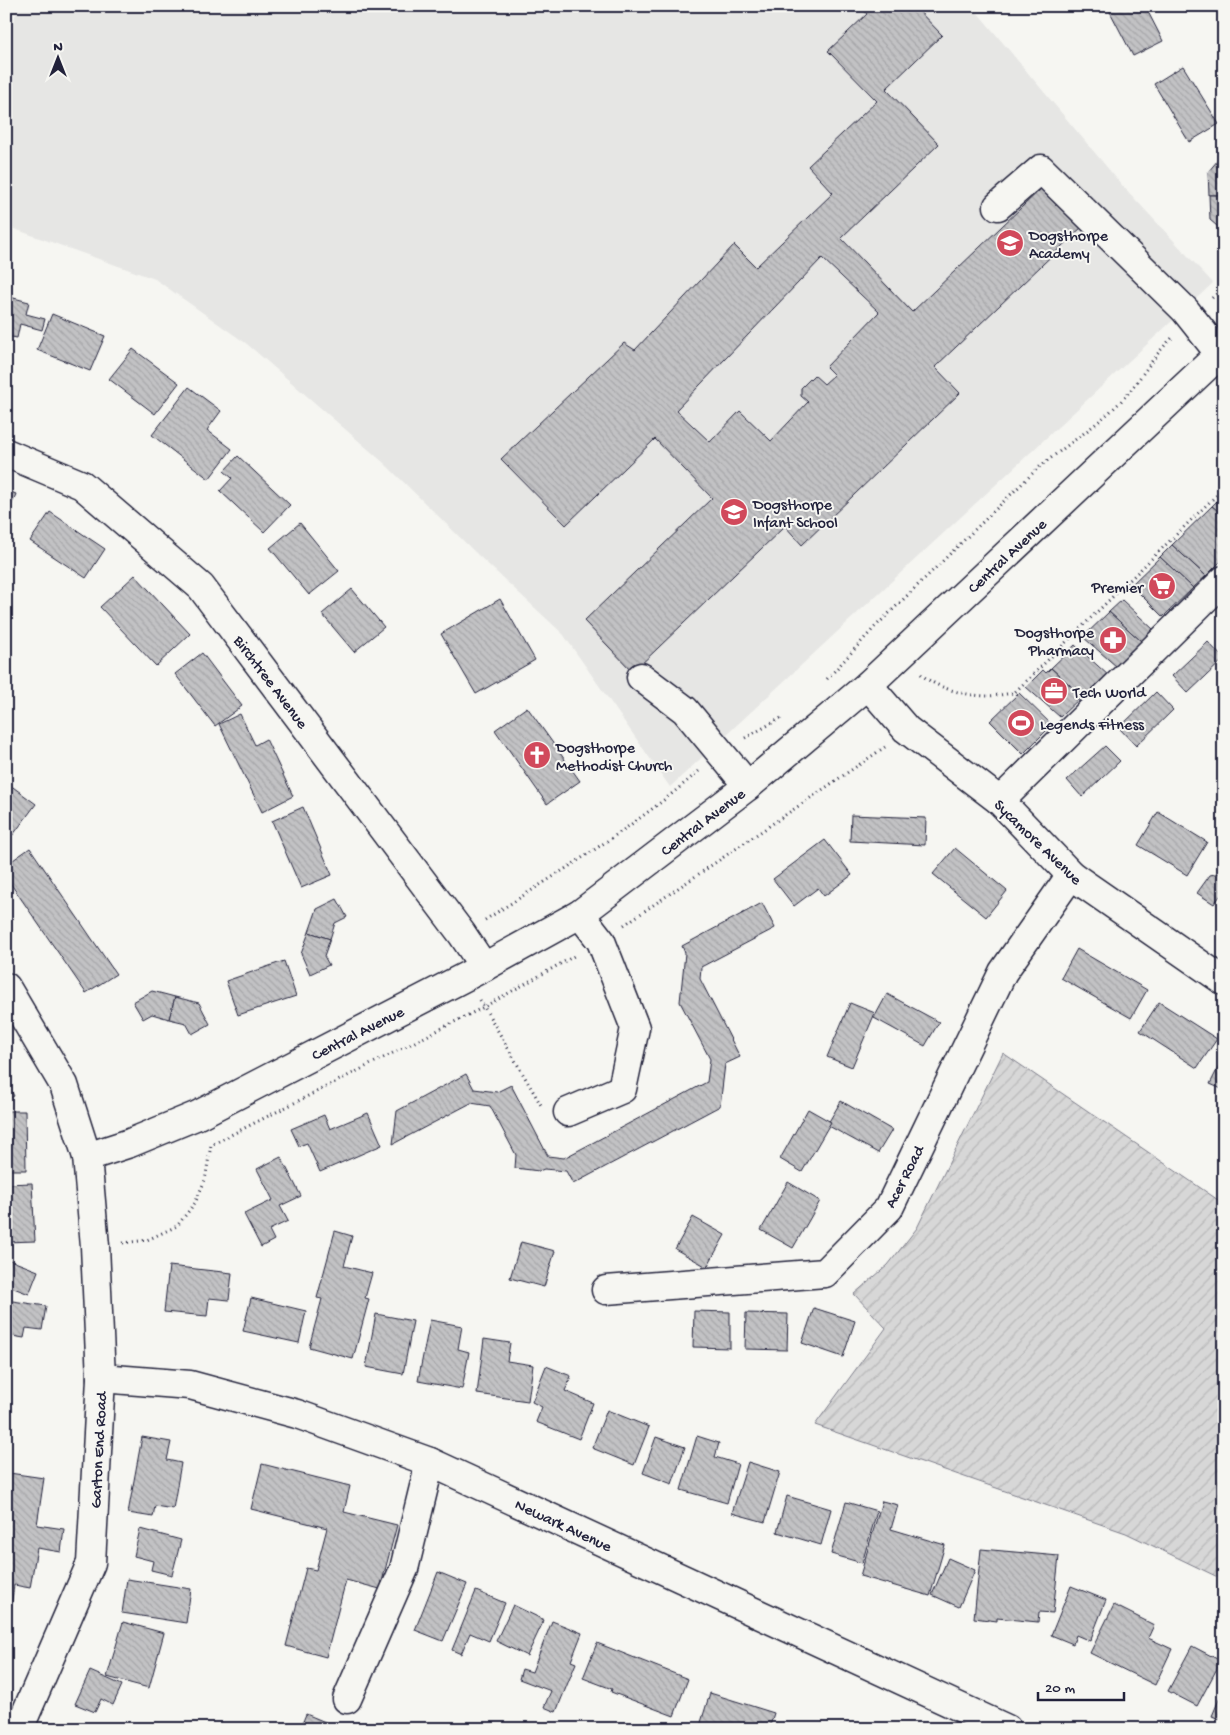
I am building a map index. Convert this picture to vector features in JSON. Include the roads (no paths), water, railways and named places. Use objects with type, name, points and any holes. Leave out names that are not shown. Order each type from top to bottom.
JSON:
[{"type":"street","points":[[998,206],[1041,169],[1185,310],[1222,352]]},
{"type":"street","name":"Central Avenue","points":[[86,1157],[130,1143],[198,1114],[476,971],[580,914],[748,786],[868,685],[1222,352]]},
{"type":"street","name":"Birchtree Avenue","points":[[6,453],[82,485],[201,587],[462,934],[476,971]]},
{"type":"street","points":[[1000,801],[1224,580]]},
{"type":"street","points":[[641,677],[685,710],[748,786]]},
{"type":"street","name":"Sycamore Avenue","points":[[868,685],[906,729],[1000,801],[1071,876],[1224,981]]},
{"type":"street","name":"Acer Road","points":[[606,1290],[825,1274],[889,1208],[1003,972],[1071,876]]},
{"type":"street","points":[[568,1112],[622,1089],[635,1028],[601,941],[580,914]]},
{"type":"street","name":"Garton End Road","points":[[6,986],[64,1085],[86,1157],[95,1246],[101,1378],[91,1563],[20,1729]]},
{"type":"street","name":"Newark Avenue","points":[[101,1378],[190,1384],[296,1414],[430,1462],[1007,1729]]},
{"type":"street","points":[[346,1699],[404,1569],[430,1462]]},
{"type":"place","name":"Dogsthorpe Academy","points":[[1010,243]]},
{"type":"place","name":"Dogsthorpe Infant School","points":[[734,512]]},
{"type":"place","name":"Premier","points":[[1162,586]]},
{"type":"place","name":"Dogsthorpe Pharmacy","points":[[1113,640]]},
{"type":"place","name":"Tech World","points":[[1054,691]]},
{"type":"place","name":"Legends Fitness","points":[[1021,723]]},
{"type":"place","name":"Dogsthorpe Methodist Church","points":[[537,755]]}]
